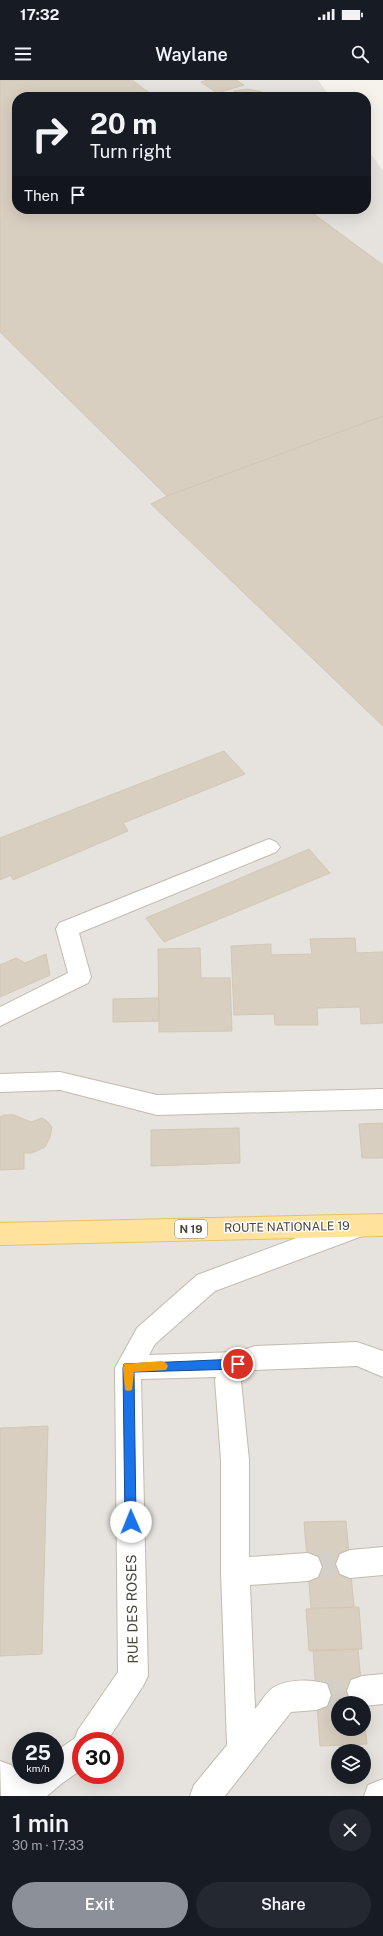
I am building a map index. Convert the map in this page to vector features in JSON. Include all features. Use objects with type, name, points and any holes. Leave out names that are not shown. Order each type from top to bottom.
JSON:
[{"type":"main road","name":"ROUTE NATIONALE 19","points":[[0,1234],[371,1225]]},
{"type":"street","points":[[0,1017],[80,977],[67,929],[269,847]]},
{"type":"street","points":[[0,1083],[60,1081],[157,1105],[383,1099]]},
{"type":"street","points":[[128,1368],[146,1336],[206,1283],[371,1225]]},
{"type":"street","points":[[128,1368],[238,1364],[255,1358],[357,1354],[380,1362],[383,1365]]},
{"type":"street","points":[[238,1364],[228,1380],[235,1460],[235,1572],[242,1750]]},
{"type":"street","name":"RUE DES ROSES","points":[[95,1732],[133,1676],[128,1368]]},
{"type":"street","points":[[350,1564],[383,1561]]},
{"type":"street","points":[[235,1572],[308,1567]]},
{"type":"street","points":[[205,1796],[283,1698],[316,1695]]},
{"type":"street","points":[[64,1764],[72,1758]]},
{"type":"street","points":[[0,1776],[24,1795],[38,1784]]},
{"type":"street","points":[[379,1796],[383,1794]]},
{"type":"shaded area","points":[[0,80],[318,80],[326,92],[12,92],[12,214],[371,214],[371,154],[383,171],[383,1796],[0,1796]]},
{"type":"building","points":[[0,80],[132,80],[148,92],[12,92],[12,214],[314,214],[383,265],[383,416],[167,496],[0,332]]},
{"type":"building","points":[[208,80],[236,80],[244,85],[216,92],[201,82]]},
{"type":"building","points":[[248,89],[262,92],[233,92]]},
{"type":"building","points":[[383,416],[383,726],[151,504],[167,496]]},
{"type":"building","points":[[224,751],[245,774],[123,823],[128,831],[13,880],[11,875],[0,880],[0,838]]},
{"type":"building","points":[[309,849],[330,873],[164,942],[146,918]]},
{"type":"building","points":[[355,938],[356,953],[383,952],[383,1023],[361,1024],[360,1007],[317,1008],[318,1025],[275,1025],[274,1014],[234,1015],[231,946],[271,944],[271,955],[312,954],[310,939]]},
{"type":"building","points":[[200,948],[201,978],[230,978],[232,1031],[159,1032],[158,949]]},
{"type":"building","points":[[46,954],[50,975],[0,997],[0,965],[16,958],[25,963]]},
{"type":"building","points":[[159,998],[159,1021],[113,1022],[113,999]]},
{"type":"building","points":[[4,1115],[14,1115],[31,1122],[42,1118],[52,1127],[50,1137],[45,1147],[32,1153],[24,1153],[24,1169],[0,1170],[0,1117]]},
{"type":"building","points":[[383,1123],[383,1158],[362,1158],[359,1124]]},
{"type":"building","points":[[239,1128],[240,1163],[151,1166],[151,1130]]},
{"type":"building","points":[[48,1426],[42,1654],[0,1656],[0,1428]]},
{"type":"building","points":[[346,1521],[354,1607],[311,1608],[304,1522]]},
{"type":"building","points":[[359,1607],[362,1649],[309,1651],[306,1609]]},
{"type":"building","points":[[358,1649],[362,1696],[331,1696],[331,1736],[366,1736],[367,1744],[331,1744],[331,1746],[320,1746],[313,1650]]},
{"type":"tunnel","points":[[308,1567],[350,1564]]},
{"type":"tunnel","points":[[316,1695],[362,1691]]},
{"type":"slow traffic","points":[[128,1386],[128,1368],[162,1366]]},
{"type":"route","points":[[131,1522],[128,1368],[238,1364]]}]
